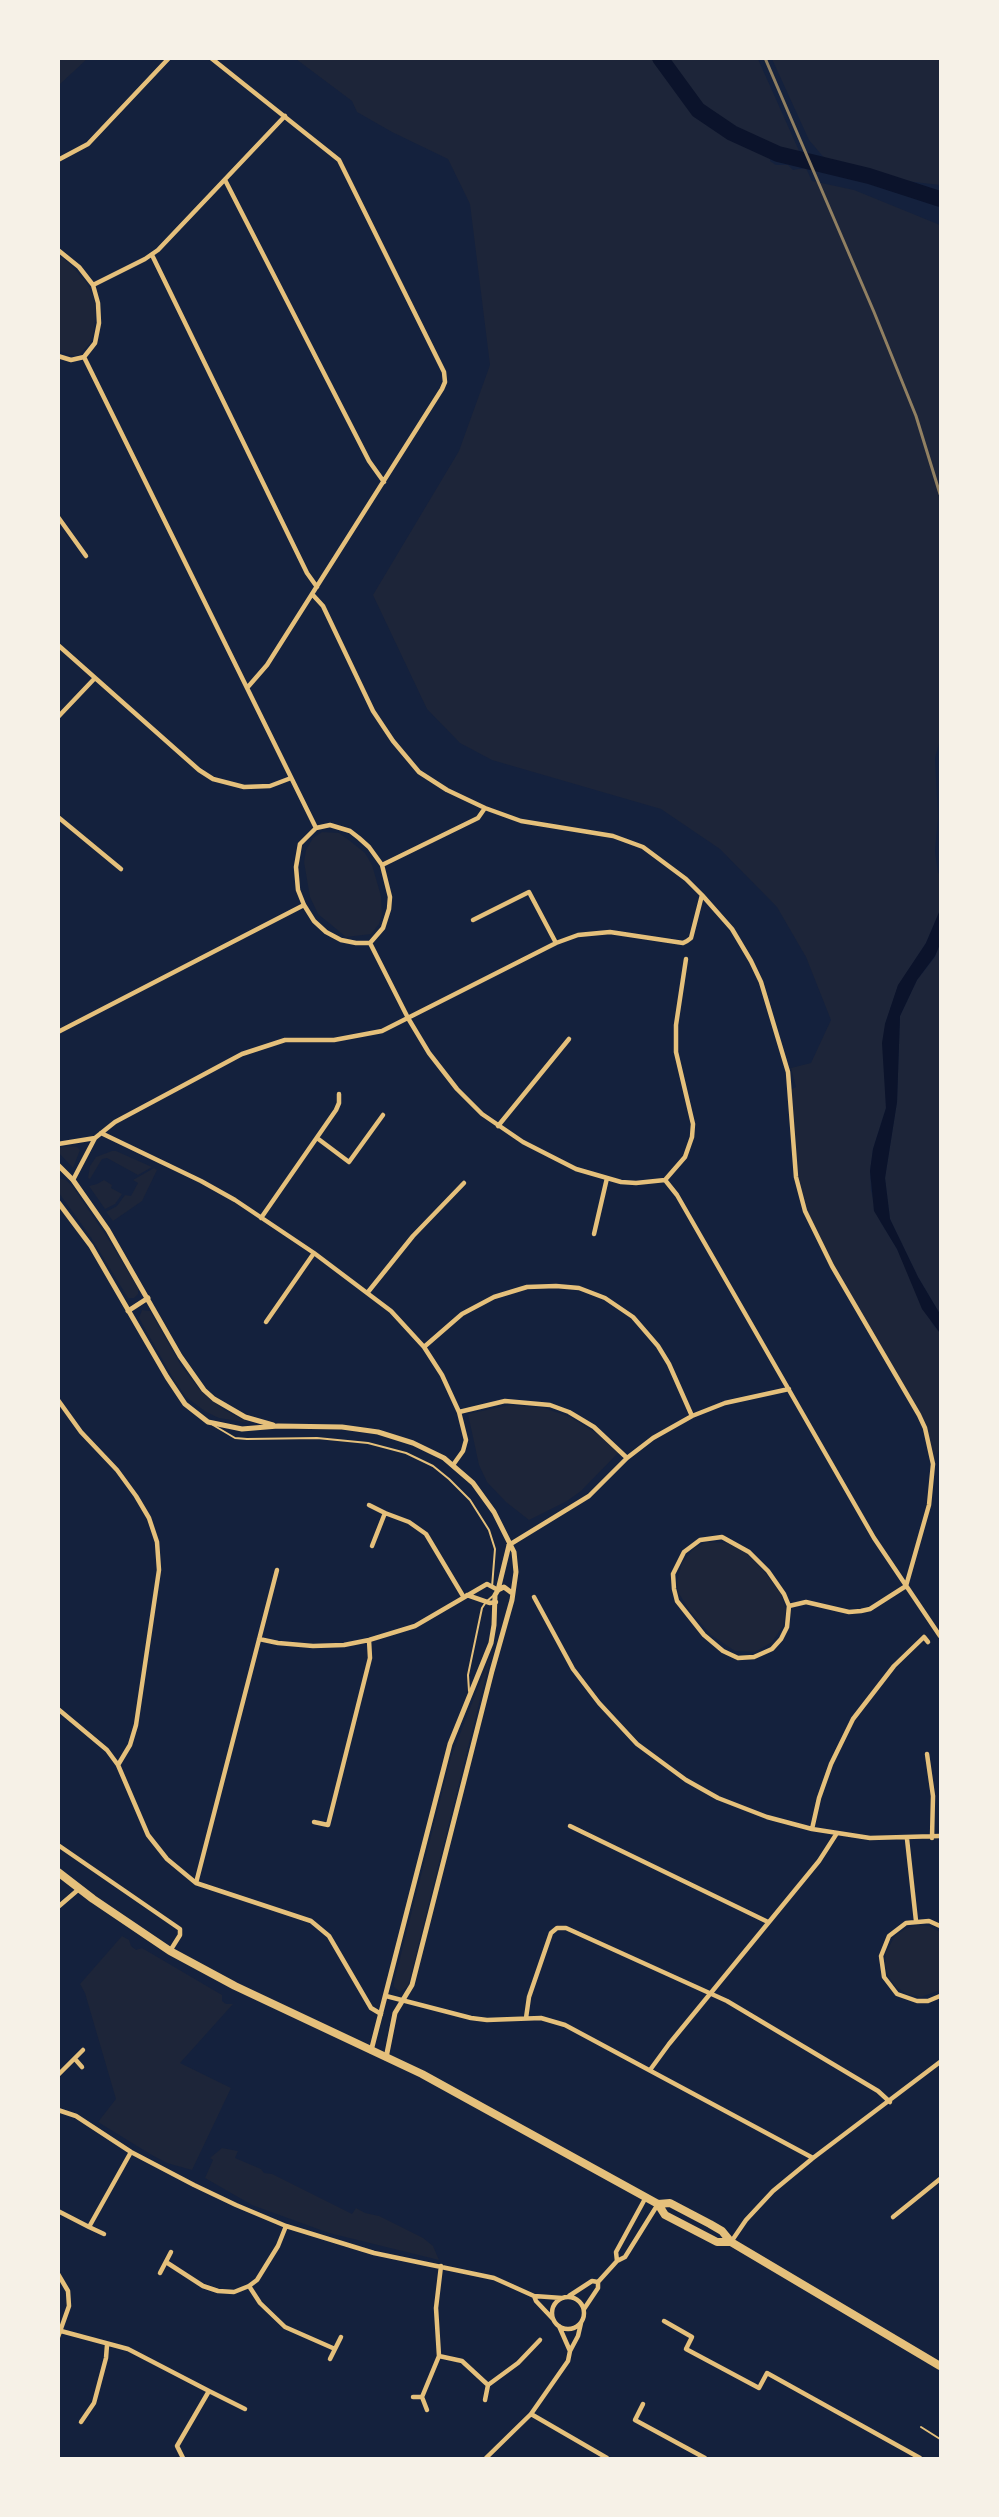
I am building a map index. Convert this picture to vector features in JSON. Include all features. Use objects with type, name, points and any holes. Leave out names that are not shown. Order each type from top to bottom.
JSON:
[{"type":"highway","points":[[58,1872],[170,1951],[235,1986],[462,2095],[646,2197],[658,2204],[665,2215],[701,2234],[717,2242],[731,2241]]},
{"type":"highway","points":[[658,2204],[670,2203],[722,2231],[731,2241],[940,2366]]},
{"type":"street","points":[[58,160],[88,144],[169,58]]},
{"type":"street","points":[[211,58],[339,160],[345,168],[444,372],[442,389],[384,482],[267,665],[246,688]]},
{"type":"street","points":[[93,285],[152,255],[285,116]]},
{"type":"street","points":[[225,180],[369,461],[384,482]]},
{"type":"street","points":[[58,250],[79,267],[93,285],[98,303],[98,334],[90,351],[84,357],[71,360],[58,356]]},
{"type":"street","points":[[152,255],[307,573],[316,587]]},
{"type":"street","points":[[84,357],[316,828]]},
{"type":"street","points":[[58,517],[86,556]]},
{"type":"street","points":[[312,594],[323,606],[373,711],[406,758],[419,772],[484,808],[521,821],[630,840],[660,859],[702,895],[732,929],[761,982],[788,1072],[796,1177],[811,1227],[925,1428],[933,1464],[932,1488],[923,1529],[906,1586],[870,1609],[861,1611],[849,1612],[806,1602],[789,1606]]},
{"type":"street","points":[[58,645],[198,770],[213,779],[244,787],[270,786],[291,778]]},
{"type":"street","points":[[58,717],[95,678]]},
{"type":"street","points":[[382,865],[478,818],[484,808]]},
{"type":"street","points":[[58,817],[121,869]]},
{"type":"street","points":[[330,825],[350,831],[369,847],[382,865],[390,897],[389,909],[383,928],[370,943],[341,940],[326,932],[314,921],[304,905],[296,879],[297,858],[300,844],[316,828],[330,825]]},
{"type":"street","points":[[473,920],[529,892],[556,943]]},
{"type":"street","points":[[73,1180],[95,1138],[101,1133],[145,1106],[242,1054],[285,1040],[334,1040],[381,1031],[556,943],[578,935],[610,932],[683,943],[691,938],[702,895]]},
{"type":"street","points":[[58,1032],[304,905]]},
{"type":"street","points":[[370,943],[408,1018],[429,1053],[470,1104],[498,1126],[545,1155],[576,1169],[636,1184],[665,1180],[685,1157],[692,1137],[693,1124],[676,1052],[676,1025],[686,959]]},
{"type":"street","points":[[498,1126],[569,1039]]},
{"type":"street","points":[[261,1218],[336,1110],[339,1094]]},
{"type":"street","points":[[317,1138],[349,1162],[383,1115]]},
{"type":"street","points":[[101,1133],[201,1181],[314,1253],[391,1311],[424,1347],[442,1375],[459,1412],[466,1440],[463,1451],[453,1465]]},
{"type":"street","points":[[58,1144],[95,1138]]},
{"type":"street","points":[[58,1165],[73,1180],[108,1230],[180,1356],[204,1390],[245,1417],[278,1426]]},
{"type":"street","points":[[594,1234],[608,1178]]},
{"type":"street","points":[[665,1180],[677,1195],[874,1538],[940,1636]]},
{"type":"street","points":[[368,1292],[413,1236],[464,1183]]},
{"type":"street","points":[[58,1202],[91,1246],[185,1404],[208,1422],[242,1429],[326,1425],[378,1432],[420,1446],[453,1465],[473,1483],[500,1522],[514,1552],[516,1566],[510,1603],[412,1985],[396,2013],[386,2058]]},
{"type":"street","points":[[266,1322],[314,1253]]},
{"type":"street","points":[[424,1347],[462,1314],[494,1297],[527,1287],[579,1288],[605,1298],[633,1317],[658,1346],[669,1364],[692,1416]]},
{"type":"street","points":[[128,1311],[148,1298]]},
{"type":"street","points":[[371,2051],[450,1744],[491,1643],[496,1592],[509,1545],[589,1496],[627,1458],[653,1438],[692,1416],[725,1403],[789,1389]]},
{"type":"street","points":[[58,1400],[81,1432],[117,1470],[136,1496],[149,1518],[157,1542],[159,1570],[136,1725],[130,1745],[118,1765]]},
{"type":"street","points":[[459,1412],[505,1401],[550,1405],[569,1412],[594,1427],[627,1458]]},
{"type":"street","points":[[369,1505],[386,1514],[410,1522],[426,1534],[465,1596],[486,1602],[496,1602],[501,1606],[510,1603]]},
{"type":"street","points":[[372,1546],[386,1514]]},
{"type":"street","points":[[722,1538],[736,1543],[768,1571],[784,1594],[789,1606],[787,1628],[772,1649],[754,1657],[738,1658],[723,1651],[690,1620],[677,1601],[673,1574],[684,1552],[700,1540],[722,1538]]},
{"type":"street","points":[[196,1884],[277,1570]]},
{"type":"street","points":[[259,1639],[313,1646],[344,1645],[415,1626],[487,1584],[492,1586],[496,1592]]},
{"type":"street","points":[[496,1592],[504,1587],[512,1593]]},
{"type":"street","points":[[534,1597],[573,1669],[616,1724],[653,1757],[718,1798],[767,1817],[812,1829],[870,1838],[907,1839],[940,1836]]},
{"type":"street","points":[[812,1829],[822,1789],[853,1719],[894,1666],[924,1637],[928,1642]]},
{"type":"street","points":[[314,1822],[328,1825],[370,1658],[369,1640]]},
{"type":"street","points":[[58,1708],[107,1750],[118,1765],[148,1835],[166,1859],[196,1884],[311,1921],[329,1936],[371,2008],[381,2014]]},
{"type":"street","points":[[927,1754],[933,1796],[932,1838]]},
{"type":"street","points":[[570,1826],[768,1922]]},
{"type":"street","points":[[650,2070],[819,1861],[837,1833]]},
{"type":"street","points":[[907,1839],[916,1921]]},
{"type":"street","points":[[58,1845],[180,1929],[180,1935],[170,1951]]},
{"type":"street","points":[[58,1907],[79,1888]]},
{"type":"street","points":[[940,1926],[929,1921],[916,1921],[896,1929],[889,1936],[881,1956],[884,1977],[889,1986],[907,1999],[928,2001],[940,1996]]},
{"type":"street","points":[[526,2018],[529,1996],[550,1936],[557,1928],[566,1928],[711,1993],[878,2091],[890,2102]]},
{"type":"street","points":[[386,1996],[471,2018],[487,2020],[541,2018],[565,2025],[813,2158]]},
{"type":"street","points":[[58,2075],[83,2050]]},
{"type":"street","points":[[75,2059],[82,2067]]},
{"type":"street","points":[[731,2241],[762,2202],[813,2158],[940,2062]]},
{"type":"street","points":[[58,2110],[76,2116],[131,2152],[229,2202],[286,2226],[374,2253],[494,2278],[534,2296],[579,2300],[584,2309]]},
{"type":"street","points":[[89,2227],[131,2152]]},
{"type":"street","points":[[892,2217],[940,2179]]},
{"type":"street","points":[[617,2261],[616,2252],[646,2197]]},
{"type":"street","points":[[486,2458],[531,2414],[558,2378],[576,2342],[584,2309],[597,2288],[598,2282],[617,2261],[625,2257],[658,2204]]},
{"type":"street","points":[[58,2211],[104,2234]]},
{"type":"street","points":[[166,2262],[203,2286],[218,2291],[234,2292],[257,2280],[268,2264],[286,2226]]},
{"type":"street","points":[[160,2273],[171,2252]]},
{"type":"street","points":[[427,2410],[422,2397],[439,2356],[436,2308],[441,2266]]},
{"type":"street","points":[[58,2274],[68,2291],[69,2306],[60,2334],[128,2349],[245,2409]]},
{"type":"street","points":[[554,2319],[554,2304],[592,2281],[598,2282]]},
{"type":"street","points":[[249,2286],[260,2303],[285,2327],[335,2349]]},
{"type":"street","points":[[534,2296],[559,2326],[570,2351]]},
{"type":"street","points":[[664,2321],[692,2337],[686,2349],[759,2388],[766,2373],[920,2458]]},
{"type":"street","points":[[559,2326],[573,2328],[581,2322]]},
{"type":"street","points":[[330,2359],[341,2337]]},
{"type":"street","points":[[485,2400],[488,2385],[518,2363],[540,2340]]},
{"type":"street","points":[[81,2422],[94,2403],[106,2358],[107,2345]]},
{"type":"street","points":[[439,2356],[462,2361],[488,2385]]},
{"type":"street","points":[[183,2458],[177,2446],[209,2391]]},
{"type":"street","points":[[413,2397],[422,2397]]},
{"type":"street","points":[[644,2404],[635,2421],[705,2458]]},
{"type":"street","points":[[531,2414],[607,2458]]},
{"type":"lane","points":[[208,1422],[235,1437],[247,1440],[317,1438],[368,1443],[399,1451],[433,1466],[457,1485],[470,1500],[489,1530],[495,1549],[492,1586]]},
{"type":"lane","points":[[470,1696],[468,1675],[482,1621],[482,1608],[496,1592]]},
{"type":"lane","points":[[921,2427],[940,2439]]},
{"type":"shaded area","points":[[59,58],[87,58],[87,59],[59,85]]},
{"type":"shaded area","points":[[296,59],[758,59],[800,153],[770,155],[770,161],[776,165],[788,165],[793,170],[806,168],[812,181],[854,190],[940,225],[940,740],[935,758],[938,817],[935,851],[940,874],[940,910],[926,943],[898,986],[885,1024],[886,1108],[873,1149],[870,1171],[871,1191],[880,1221],[897,1249],[933,1325],[940,1333],[940,1448],[933,1464],[925,1428],[811,1227],[796,1177],[790,1090],[796,1087],[791,1068],[811,1063],[831,1020],[806,957],[777,907],[720,849],[661,809],[492,760],[460,743],[427,709],[373,595],[459,451],[490,365],[470,204],[448,159],[357,112],[352,101]]},
{"type":"shaded area","points":[[772,59],[940,59],[940,185],[880,178],[826,160],[809,140]]},
{"type":"shaded area","points":[[59,255],[86,282],[96,308],[94,331],[90,343],[79,355],[74,356],[59,351]]},
{"type":"shaded area","points":[[322,832],[339,833],[365,853],[372,865],[381,896],[382,914],[379,924],[371,934],[346,937],[318,914],[310,897],[304,862],[306,850],[313,838]]},
{"type":"shaded area","points":[[940,910],[940,944],[935,956],[917,980],[900,1016],[897,1102],[885,1178],[890,1219],[918,1277],[940,1314],[940,1333],[922,1309],[897,1249],[874,1211],[870,1171],[873,1149],[886,1108],[882,1043],[885,1024],[898,985],[926,943]]},
{"type":"shaded area","points":[[940,944],[940,1314],[918,1277],[890,1219],[885,1178],[897,1102],[900,1016],[917,980],[935,957]]},
{"type":"shaded area","points":[[77,1147],[80,1150],[73,1168],[59,1153],[59,1148]]},
{"type":"shaded area","points":[[112,1151],[152,1167],[138,1175],[107,1158],[102,1159],[90,1179],[88,1178],[90,1166],[96,1157]]},
{"type":"shaded area","points":[[154,1168],[157,1170],[142,1201],[113,1221],[106,1212],[117,1206],[125,1195],[131,1196],[138,1183],[133,1180]]},
{"type":"shaded area","points":[[59,1178],[66,1180],[73,1187],[107,1237],[138,1288],[138,1294],[134,1298],[128,1298],[90,1236],[59,1193]]},
{"type":"shaded area","points":[[104,1180],[112,1185],[111,1188],[122,1194],[115,1204],[105,1209],[89,1186]]},
{"type":"shaded area","points":[[142,1310],[150,1311],[182,1367],[200,1390],[224,1410],[250,1423],[219,1418],[206,1412],[186,1397],[139,1318]]},
{"type":"shaded area","points":[[510,1405],[544,1408],[570,1417],[599,1435],[618,1453],[581,1491],[567,1501],[529,1520],[506,1502],[487,1482],[479,1465],[468,1414]]},
{"type":"shaded area","points":[[707,1542],[727,1543],[746,1552],[781,1594],[786,1610],[783,1626],[772,1642],[755,1652],[735,1651],[711,1635],[690,1611],[678,1592],[677,1581],[682,1563],[694,1548]]},
{"type":"shaded area","points":[[492,1652],[408,1986],[400,1992],[394,1987],[394,1982],[451,1757]]},
{"type":"shaded area","points":[[917,1925],[929,1926],[940,1932],[940,1990],[921,1997],[907,1994],[896,1987],[888,1976],[885,1964],[886,1952],[895,1936]]},
{"type":"shaded area","points":[[122,1936],[129,1940],[131,1946],[136,1950],[142,1948],[222,1995],[222,2001],[226,2004],[233,2004],[180,2063],[231,2088],[192,2170],[167,2163],[98,2122],[116,2099],[85,1993],[80,1984]]},
{"type":"shaded area","points":[[222,2148],[238,2151],[235,2158],[352,2214],[356,2208],[379,2216],[423,2238],[433,2246],[439,2260],[329,2233],[252,2205],[205,2178],[213,2160],[210,2158]]},
{"type":"waterway","points":[[660,58],[698,110],[732,133],[778,154],[869,176],[940,199]]},
{"type":"railway","points":[[765,58],[916,416],[940,494]]}]
